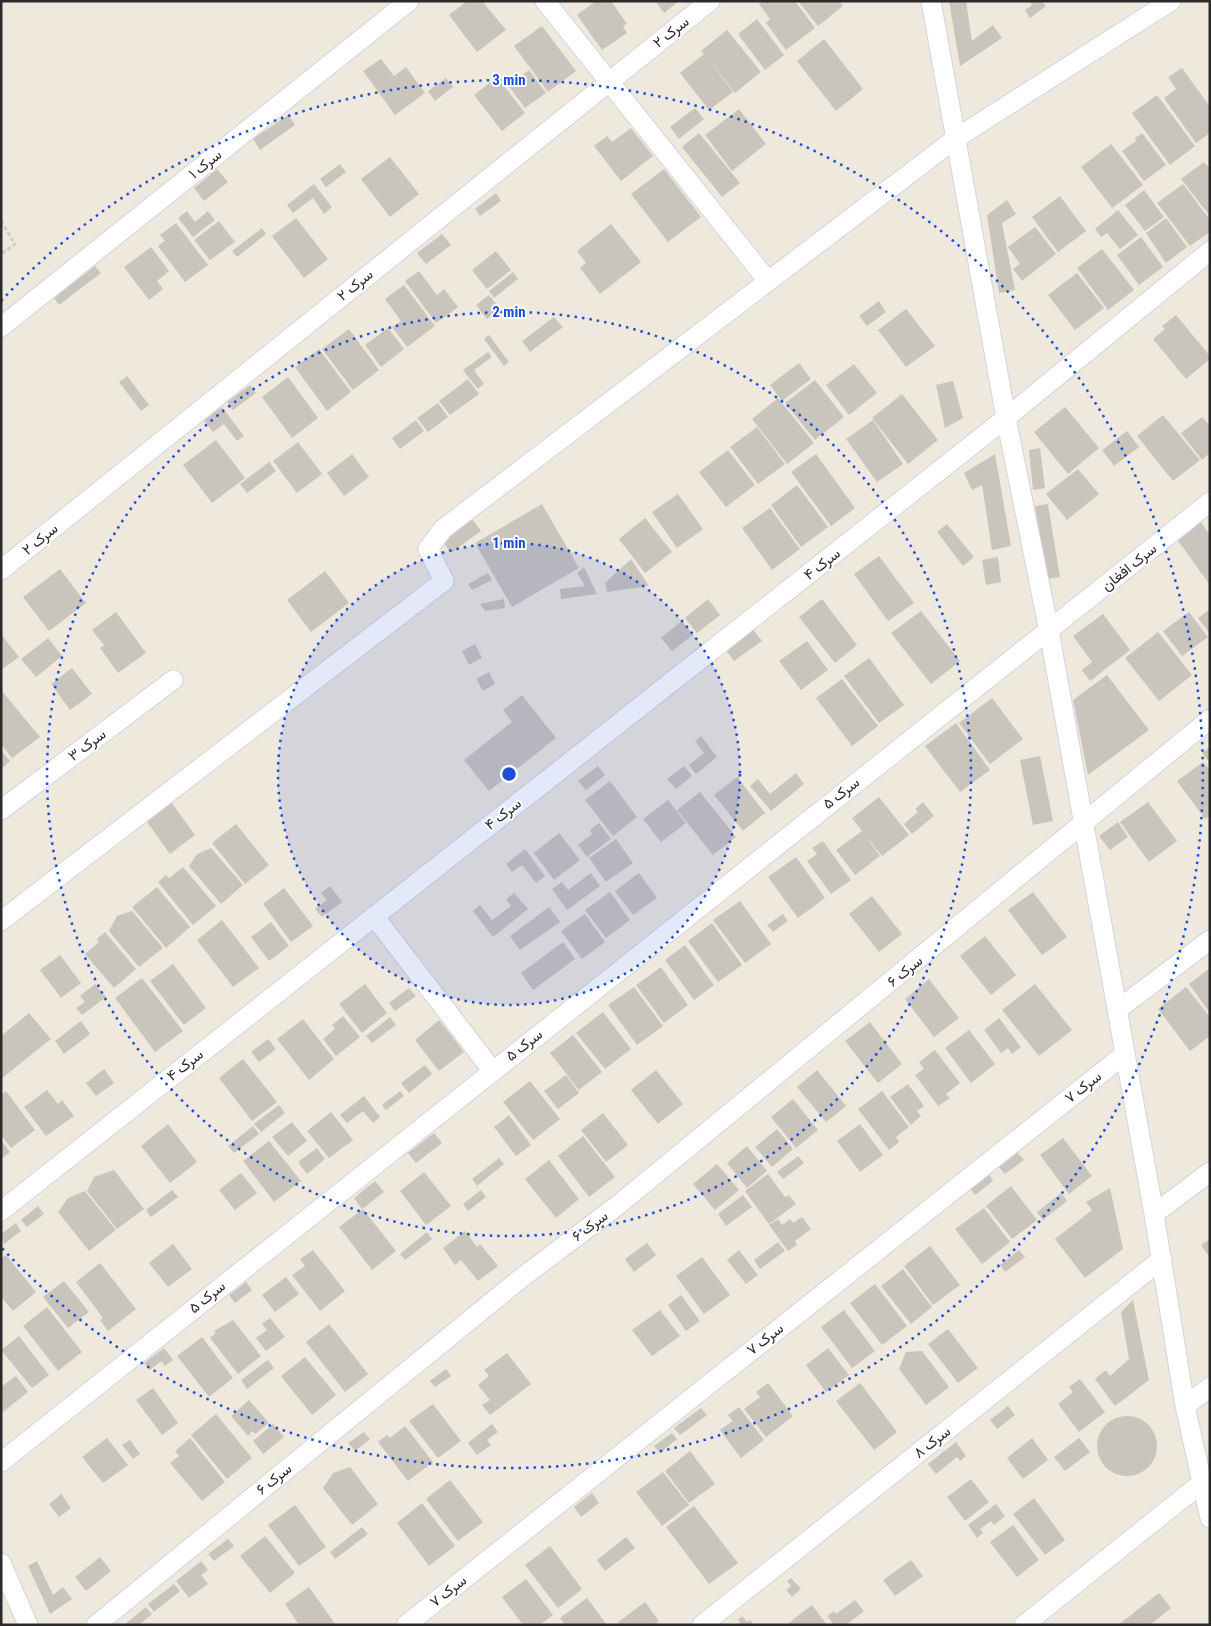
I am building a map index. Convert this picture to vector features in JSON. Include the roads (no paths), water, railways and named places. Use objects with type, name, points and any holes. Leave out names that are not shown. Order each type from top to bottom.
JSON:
[{"type":"street","name":"سرک ۱","points":[[1,327],[409,1]]},
{"type":"street","points":[[544,1],[768,281]]},
{"type":"street","name":"سرک ۲","points":[[1,570],[710,1]]},
{"type":"street","points":[[931,1],[1006,418],[1049,631],[1162,1259],[1185,1406],[1210,1518]]},
{"type":"street","points":[[1,921],[444,581],[428,549],[443,529],[955,139],[1171,1]]},
{"type":"street","name":"سرک ۴","points":[[1,1211],[1006,418],[1210,250]]},
{"type":"street","name":"سرک افغان","points":[[1049,631],[1210,502]]},
{"type":"street","name":"سرک ۵","points":[[1,1462],[492,1070],[1049,631]]},
{"type":"street","name":"سرک ۳","points":[[1,810],[173,680]]},
{"type":"street","name":"سرک ۶","points":[[96,1625],[520,1279],[618,1205],[1210,719]]},
{"type":"street","points":[[374,916],[492,1070]]},
{"type":"street","points":[[1116,1010],[1210,940]]},
{"type":"street","name":"سرک ۷","points":[[406,1625],[1125,1054]]},
{"type":"street","points":[[1154,1214],[1210,1172]]},
{"type":"street","name":"سرک ۸","points":[[702,1625],[1162,1259]]},
{"type":"street","points":[[1185,1406],[1210,1387]]},
{"type":"street","points":[[1024,1625],[1203,1482]]},
{"type":"street","points":[[1,1563],[28,1625]]}]
